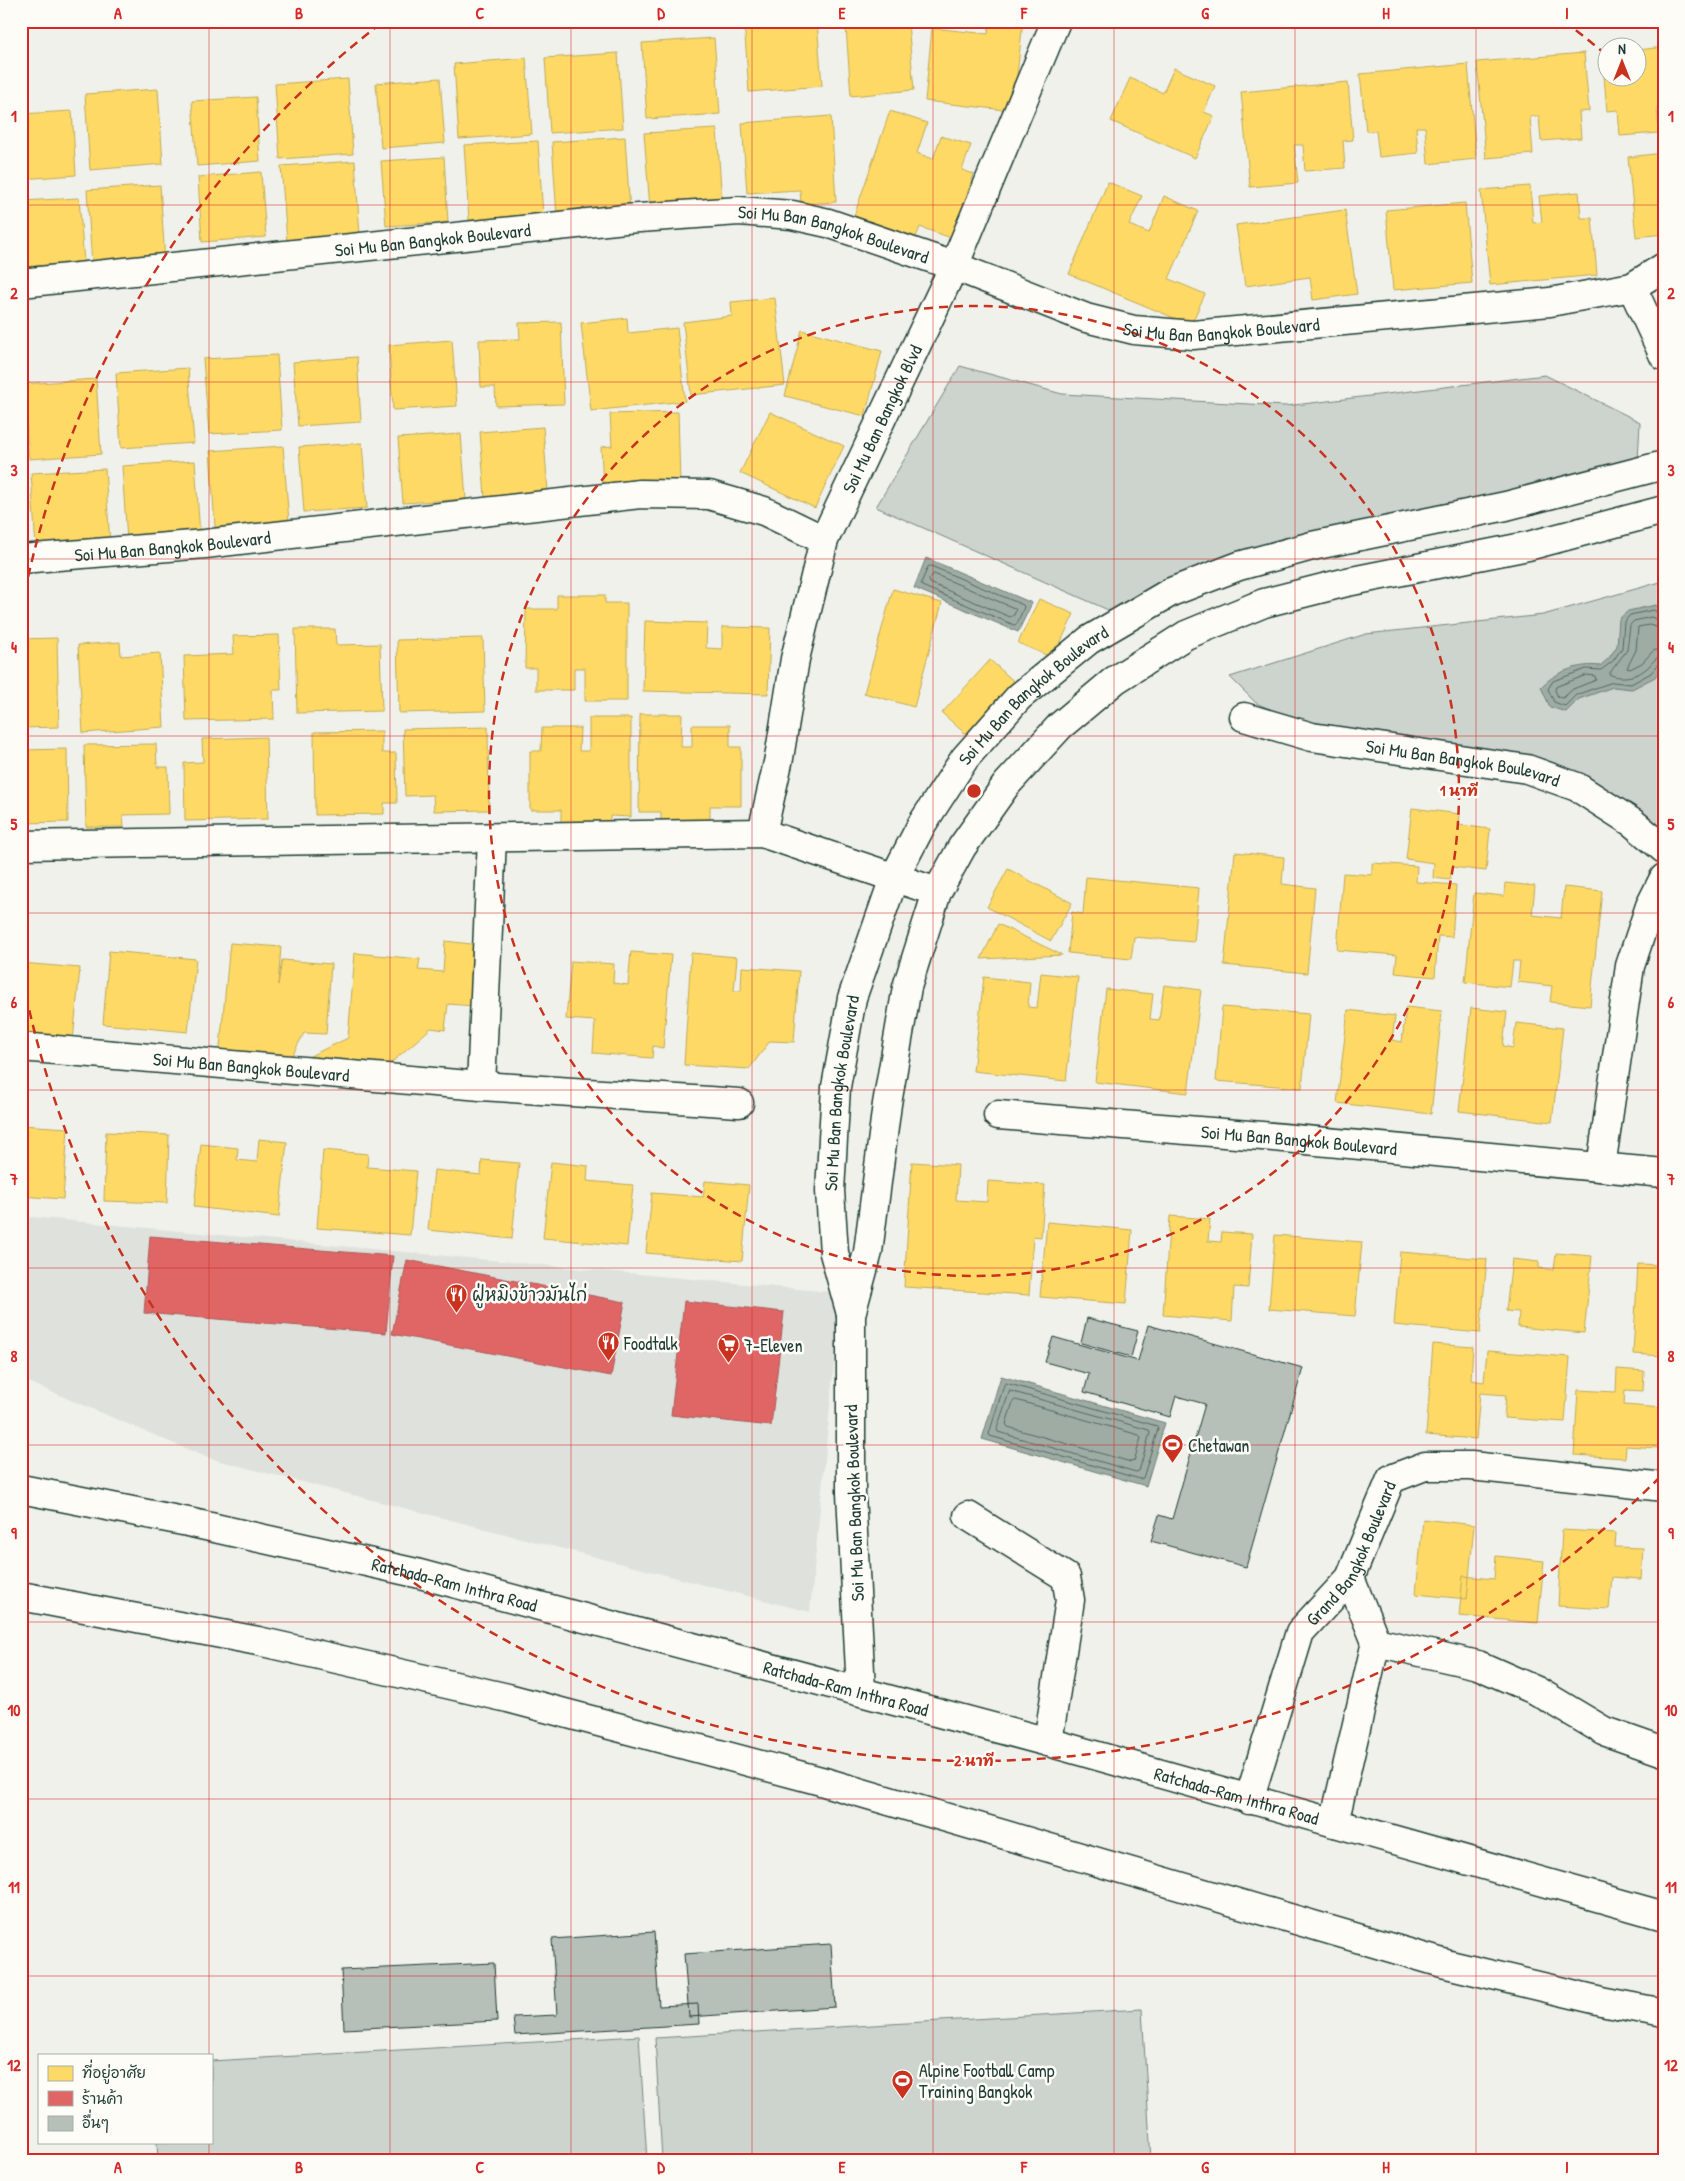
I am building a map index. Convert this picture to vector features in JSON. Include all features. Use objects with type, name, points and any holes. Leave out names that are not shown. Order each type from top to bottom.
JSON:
[{"type":"street","name":"Soi Mu Ban Bangkok Blvd","points":[[762,833],[779,758],[797,649],[824,540],[954,266],[1056,21]]},
{"type":"street","name":"Soi Mu Ban Bangkok Boulevard","points":[[21,283],[625,219],[739,211],[792,215],[828,223],[954,266],[1086,318],[1134,330],[1193,335],[1550,302],[1632,287],[1664,267]]},
{"type":"street","points":[[1632,287],[1664,356]]},
{"type":"street","name":"Soi Mu Ban Bangkok Boulevard","points":[[851,1314],[834,1253],[830,1191],[836,1087],[852,998],[894,878],[922,824],[965,758],[1019,697],[1089,640],[1171,592],[1239,566],[1312,546],[1506,506],[1664,465]]},
{"type":"street","name":"Soi Mu Ban Bangkok Boulevard","points":[[21,559],[205,544],[640,494],[709,495],[764,512],[824,540]]},
{"type":"street","name":"Soi Mu Ban Bangkok Boulevard","points":[[861,1692],[851,1493],[851,1314],[868,1252],[888,1104],[907,988],[937,892],[962,847],[1006,785],[1060,726],[1116,680],[1186,636],[1264,603],[1347,582],[1528,546],[1664,510]]},
{"type":"street","name":"Soi Mu Ban Bangkok Boulevard","points":[[1244,717],[1312,737],[1527,769],[1577,787],[1633,822],[1664,849]]},
{"type":"street","points":[[21,845],[762,833],[937,892]]},
{"type":"street","points":[[481,1086],[492,838]]},
{"type":"street","points":[[1601,1166],[1630,966],[1650,906],[1664,878]]},
{"type":"street","name":"Soi Mu Ban Bangkok Boulevard","points":[[21,1047],[481,1086],[739,1103]]},
{"type":"street","name":"Soi Mu Ban Bangkok Boulevard","points":[[998,1115],[1262,1136],[1664,1173]]},
{"type":"street","name":"Grand Bangkok Boulevard","points":[[1249,1800],[1300,1632],[1350,1578],[1391,1479],[1425,1466],[1471,1466],[1664,1487]]},
{"type":"street","name":"Ratchada-Ram Inthra Road","points":[[21,1489],[188,1522],[416,1574],[1048,1742],[1664,1916]]},
{"type":"street","points":[[968,1516],[1066,1578],[1070,1600],[1048,1742]]},
{"type":"street","points":[[1334,1823],[1376,1642],[1350,1578]]},
{"type":"street","points":[[21,1596],[258,1640],[508,1698],[821,1781],[1446,1964],[1606,2002],[1664,2013]]},
{"type":"street","points":[[1376,1642],[1478,1665],[1537,1691],[1604,1731],[1664,1752]]},
{"type":"street","points":[[1598,1897],[1664,1904]]},
{"type":"street","points":[[1606,2002],[1664,2024]]},
{"type":"shaded area","points":[[960,366],[1062,394],[1286,406],[1545,375],[1640,422],[1638,462],[1115,613],[876,507]]},
{"type":"shaded area","points":[[1664,581],[1664,839],[1573,774],[1307,726],[1256,703],[1230,677],[1366,634],[1543,615]]},
{"type":"shaded area","points":[[21,1216],[841,1293],[810,1612],[208,1458],[21,1379]]},
{"type":"shaded area","name":"Alpine Football Camp Training Bangkok","points":[[1142,2009],[1151,2160],[662,2160],[655,2038]]},
{"type":"shaded area","points":[[639,2036],[647,2160],[158,2160],[157,2144],[212,2144],[212,2061]]},
{"type":"water","points":[[926,558],[1032,603],[1018,632],[914,588]]},
{"type":"water","points":[[1656,605],[1664,612],[1664,665],[1655,677],[1632,689],[1613,687],[1579,699],[1566,712],[1550,707],[1541,687],[1553,677],[1576,667],[1600,666],[1609,658],[1617,646],[1619,619],[1628,611]]},
{"type":"water","points":[[1001,1376],[1165,1423],[1146,1486],[982,1439]]},
{"type":"building: ที่อยู่อาศัย","points":[[744,21],[817,21],[822,86],[749,92]]},
{"type":"building: ที่อยู่อาศัย","points":[[990,21],[1023,21],[1013,111],[925,101],[932,28],[988,34]]},
{"type":"building: ที่อยู่อาศัย","points":[[908,23],[914,90],[851,96],[846,27]]},
{"type":"building: ที่อยู่อาศัย","points":[[714,38],[720,114],[647,119],[642,43]]},
{"type":"building: ที่อยู่อาศัย","points":[[1664,47],[1664,106],[1657,107],[1659,133],[1620,136],[1618,110],[1607,111],[1605,88],[1648,88],[1648,49]]},
{"type":"building: ที่อยู่อาศัย","points":[[618,53],[623,128],[550,133],[545,58]]},
{"type":"building: ที่อยู่อาศัย","points":[[1584,53],[1589,111],[1579,112],[1581,138],[1541,141],[1539,116],[1530,117],[1533,154],[1486,158],[1477,62]]},
{"type":"building: ที่อยู่อาศัย","points":[[526,58],[532,134],[459,139],[454,64]]},
{"type":"building: ที่อยู่อาศัย","points":[[1468,64],[1476,159],[1428,164],[1425,127],[1416,127],[1418,153],[1379,157],[1376,131],[1366,131],[1360,74]]},
{"type":"building: ที่อยู่อาศัย","points":[[1174,68],[1215,86],[1204,112],[1214,116],[1195,158],[1111,121],[1130,78],[1163,93]]},
{"type":"building: ที่อยู่อาศัย","points":[[440,78],[445,143],[381,148],[376,83]]},
{"type":"building: ที่อยู่อาศัย","points":[[348,79],[353,154],[280,159],[275,84]]},
{"type":"building: ที่อยู่อาศัย","points":[[1348,82],[1353,140],[1343,141],[1345,168],[1305,171],[1303,145],[1294,145],[1298,183],[1250,187],[1241,92]]},
{"type":"building: ที่อยู่อาศัย","points":[[158,89],[163,164],[90,170],[85,94]]},
{"type":"building: ที่อยู่อาศัย","points":[[256,97],[260,161],[197,166],[192,101]]},
{"type":"building: ที่อยู่อาศัย","points":[[72,111],[76,175],[21,179],[21,114]]},
{"type":"building: ที่อยู่อาศัย","points":[[890,111],[927,123],[917,153],[933,159],[941,136],[971,145],[962,170],[974,174],[961,212],[969,215],[960,241],[920,227],[916,237],[854,216]]},
{"type":"building: ที่อยู่อาศัย","points":[[831,116],[836,202],[801,204],[800,190],[747,193],[742,123]]},
{"type":"building: ที่อยู่อาศัย","points":[[717,129],[722,204],[650,208],[644,133]]},
{"type":"building: ที่อยู่อาศัย","points":[[625,137],[630,212],[557,217],[552,142]]},
{"type":"building: ที่อยู่อาศัย","points":[[538,141],[543,216],[469,220],[464,145]]},
{"type":"building: ที่อยู่อาศัย","points":[[1664,153],[1664,234],[1636,237],[1628,157]]},
{"type":"building: ที่อยู่อาศัย","points":[[444,157],[448,222],[386,226],[381,161]]},
{"type":"building: ที่อยู่อาศัย","points":[[355,161],[360,236],[287,241],[281,166]]},
{"type":"building: ที่อยู่อาศัย","points":[[261,172],[266,237],[202,242],[198,177]]},
{"type":"building: ที่อยู่อาศัย","points":[[1108,182],[1142,196],[1129,225],[1149,233],[1164,196],[1198,211],[1169,279],[1205,294],[1191,325],[1069,274]]},
{"type":"building: ที่อยู่อาศัย","points":[[160,185],[165,261],[92,265],[87,190]]},
{"type":"building: ที่อยู่อาศัย","points":[[1530,186],[1533,223],[1542,222],[1539,196],[1579,192],[1581,218],[1592,218],[1597,275],[1490,285],[1481,190]]},
{"type":"building: ที่อยู่อาศัย","points":[[79,198],[84,263],[21,267],[21,201]]},
{"type":"building: ที่อยู่อาศัย","points":[[1465,203],[1472,283],[1393,290],[1386,210]]},
{"type":"building: ที่อยู่อาศัย","points":[[1345,210],[1357,294],[1313,300],[1310,277],[1245,286],[1236,225]]},
{"type":"building: ที่อยู่อาศัย","points":[[775,298],[785,385],[691,395],[683,322],[732,316],[731,302]]},
{"type":"building: ที่อยู่อาศัย","points":[[627,318],[628,333],[677,328],[685,401],[591,411],[581,323]]},
{"type":"building: ที่อยู่อาศัย","points":[[561,322],[564,404],[496,406],[495,387],[481,387],[479,340],[520,339],[519,323]]},
{"type":"building: ที่อยู่อาศัย","points":[[802,330],[882,351],[865,416],[785,396]]},
{"type":"building: ที่อยู่อาศัย","points":[[452,340],[457,406],[393,410],[389,345]]},
{"type":"building: ที่อยู่อาศัย","points":[[277,355],[282,430],[209,434],[203,359]]},
{"type":"building: ที่อยู่อาศัย","points":[[357,357],[361,422],[298,426],[293,362]]},
{"type":"building: ที่อยู่อาศัย","points":[[188,368],[194,443],[121,448],[116,373]]},
{"type":"building: ที่อยู่อาศัย","points":[[96,379],[101,454],[29,459],[23,384]]},
{"type":"building: ที่อยู่อาศัย","points":[[678,412],[680,483],[603,487],[601,447],[612,446],[610,414]]},
{"type":"building: ที่อยู่อาศัย","points":[[770,412],[844,446],[815,508],[740,473]]},
{"type":"building: ที่อยู่อาศัย","points":[[543,427],[548,492],[485,497],[480,432]]},
{"type":"building: ที่อยู่อาศัย","points":[[461,434],[466,499],[403,503],[398,438]]},
{"type":"building: ที่อยู่อาศัย","points":[[362,443],[367,508],[304,512],[299,447]]},
{"type":"building: ที่อยู่อาศัย","points":[[283,446],[289,522],[215,527],[210,451]]},
{"type":"building: ที่อยู่อาศัย","points":[[195,461],[200,536],[127,541],[122,466]]},
{"type":"building: ที่อยู่อาศัย","points":[[105,469],[110,544],[36,548],[31,473]]},
{"type":"building: ที่อยู่อาศัย","points":[[893,589],[942,603],[914,707],[864,693]]},
{"type":"building: ที่อยู่อาศัย","points":[[557,595],[605,595],[605,603],[627,603],[627,701],[585,701],[585,668],[574,668],[574,690],[536,690],[536,668],[525,668],[526,609],[557,609]]},
{"type":"building: ที่อยู่อาศัย","points":[[1039,599],[1074,614],[1053,658],[1018,643]]},
{"type":"building: ที่อยู่อาศัย","points":[[645,621],[707,623],[706,648],[722,649],[722,627],[770,628],[768,694],[643,691]]},
{"type":"building: ที่อยู่อาศัย","points":[[295,629],[335,629],[336,645],[380,644],[382,711],[297,713]]},
{"type":"building: ที่อยู่อาศัย","points":[[279,635],[281,690],[273,690],[274,719],[186,721],[184,656],[234,654],[233,636]]},
{"type":"building: ที่อยู่อาศัย","points":[[57,638],[59,727],[21,728],[21,639]]},
{"type":"building: ที่อยู่อาศัย","points":[[483,638],[485,711],[399,713],[397,640]]},
{"type":"building: ที่อยู่อาศัย","points":[[120,642],[121,656],[160,653],[164,727],[83,733],[78,645]]},
{"type":"building: ที่อยู่อาศัย","points":[[990,660],[1019,686],[971,739],[942,713]]},
{"type":"building: ที่อยู่อาศัย","points":[[640,714],[682,714],[681,747],[692,747],[692,725],[730,725],[730,747],[741,747],[741,806],[710,806],[710,820],[661,820],[661,812],[639,812]]},
{"type":"building: ที่อยู่อาศัย","points":[[589,718],[631,718],[631,817],[610,816],[610,823],[561,823],[561,810],[530,810],[530,751],[541,751],[542,728],[580,728],[579,751],[589,751]]},
{"type":"building: ที่อยู่อาศัย","points":[[488,727],[489,810],[434,811],[433,795],[405,796],[403,729]]},
{"type":"building: ที่อยู่อาศัย","points":[[382,731],[382,753],[396,753],[397,803],[384,803],[384,814],[315,815],[314,732]]},
{"type":"building: ที่อยู่อาศัย","points":[[266,737],[268,819],[185,821],[184,763],[203,762],[202,739]]},
{"type":"building: ที่อยู่อาศัย","points":[[156,744],[157,767],[168,767],[169,814],[123,815],[124,827],[86,827],[84,745]]},
{"type":"building: ที่อยู่อาศัย","points":[[67,749],[68,822],[21,823],[21,750]]},
{"type":"building: ที่อยู่อาศัย","points":[[1412,808],[1460,814],[1459,825],[1490,829],[1486,871],[1452,867],[1450,880],[1433,878],[1434,863],[1406,859]]},
{"type":"building: ที่อยู่อาศัย","points":[[1235,852],[1284,857],[1282,884],[1315,888],[1307,973],[1224,965]]},
{"type":"building: ที่อยู่อาศัย","points":[[1372,863],[1417,866],[1416,882],[1456,885],[1452,937],[1438,936],[1435,977],[1395,973],[1397,955],[1337,950],[1343,873],[1372,875]]},
{"type":"building: ที่อยู่อาศัย","points":[[1008,869],[1072,903],[1051,941],[987,907]]},
{"type":"building: ที่อยู่อาศัย","points":[[1086,877],[1199,888],[1194,942],[1134,937],[1131,959],[1068,953],[1072,912],[1083,914]]},
{"type":"building: ที่อยู่อาศัย","points":[[1505,883],[1535,886],[1532,915],[1561,918],[1564,887],[1602,891],[1590,1006],[1550,1002],[1552,986],[1518,982],[1520,961],[1513,961],[1510,987],[1465,982],[1474,893],[1504,896]]},
{"type":"building: ที่อยู่อาศัย","points":[[998,924],[1062,955],[981,959]]},
{"type":"building: ที่อยู่อาศัย","points":[[445,941],[480,945],[474,1006],[448,1004],[445,1030],[431,1028],[384,1069],[308,1057],[348,1038],[355,953],[420,959],[418,970],[443,972]]},
{"type":"building: ที่อยู่อาศัย","points":[[230,943],[281,947],[278,985],[282,960],[331,964],[326,1034],[304,1033],[288,1064],[219,1058]]},
{"type":"building: ที่อยู่อาศัย","points":[[109,951],[196,959],[188,1032],[103,1024]]},
{"type":"building: ที่อยู่อาศัย","points":[[631,952],[671,955],[663,1048],[653,1046],[652,1058],[593,1053],[595,1021],[566,1019],[571,961],[614,964],[613,983],[628,985]]},
{"type":"building: ที่อยู่อาศัย","points":[[691,953],[737,957],[734,991],[741,991],[742,967],[799,971],[794,1042],[770,1041],[749,1069],[684,1065]]},
{"type":"building: ที่อยู่อาศัย","points":[[21,963],[80,968],[73,1041],[21,1036]]},
{"type":"building: ที่อยู่อาศัย","points":[[1041,973],[1078,977],[1066,1081],[973,1071],[984,977],[1030,982],[1028,1007],[1037,1008]]},
{"type":"building: ที่อยู่อาศัย","points":[[1164,985],[1201,990],[1188,1093],[1095,1082],[1106,989],[1153,994],[1150,1019],[1159,1020]]},
{"type":"building: ที่อยู่อาศัย","points":[[1222,1007],[1309,1014],[1302,1088],[1216,1081]]},
{"type":"building: ที่อยู่อาศัย","points":[[1406,1007],[1442,1011],[1431,1114],[1337,1103],[1348,1010],[1395,1016],[1392,1040],[1402,1042]]},
{"type":"building: ที่อยู่อาศัย","points":[[1471,1008],[1507,1012],[1503,1046],[1513,1048],[1516,1023],[1563,1028],[1552,1122],[1459,1111]]},
{"type":"building: ที่อยู่อาศัย","points":[[21,1125],[68,1128],[63,1199],[21,1196]]},
{"type":"building: ที่อยู่อาศัย","points":[[106,1132],[169,1135],[167,1203],[104,1201]]},
{"type":"building: ที่อยู่อาศัย","points":[[259,1139],[287,1142],[279,1217],[194,1207],[201,1144],[238,1148],[237,1160],[257,1162]]},
{"type":"building: ที่อยู่อาศัย","points":[[323,1150],[368,1154],[367,1167],[416,1171],[410,1235],[317,1228]]},
{"type":"building: ที่อยู่อาศัย","points":[[482,1160],[519,1163],[512,1239],[428,1230],[434,1170],[481,1175]]},
{"type":"building: ที่อยู่อาศัย","points":[[551,1162],[588,1166],[587,1181],[633,1185],[627,1246],[543,1238]]},
{"type":"building: ที่อยู่อาศัย","points":[[912,1162],[958,1165],[956,1200],[987,1202],[988,1181],[1045,1185],[1041,1237],[1033,1236],[1029,1295],[904,1287]]},
{"type":"building: ที่อยู่อาศัย","points":[[705,1181],[749,1185],[742,1261],[646,1253],[652,1193],[703,1197]]},
{"type":"building: ที่อยู่อาศัย","points":[[1170,1216],[1210,1219],[1208,1241],[1221,1242],[1222,1232],[1252,1234],[1248,1288],[1234,1287],[1232,1321],[1163,1315]]},
{"type":"building: ที่อยู่อาศัย","points":[[1047,1222],[1132,1230],[1126,1304],[1040,1297]]},
{"type":"building: ที่อยู่อาศัย","points":[[1275,1235],[1362,1242],[1355,1316],[1269,1309]]},
{"type":"building: ที่อยู่อาศัย","points":[[1400,1252],[1487,1259],[1480,1333],[1394,1325]]},
{"type":"building: ที่อยู่อาศัย","points":[[1556,1253],[1592,1256],[1584,1333],[1518,1327],[1519,1312],[1506,1311],[1512,1259],[1539,1262],[1539,1268],[1554,1270]]},
{"type":"building: ที่อยู่อาศัย","points":[[1638,1264],[1664,1265],[1664,1356],[1633,1354]]},
{"type":"building: ที่อยู่อาศัย","points":[[1433,1344],[1473,1347],[1471,1380],[1484,1382],[1487,1351],[1570,1357],[1565,1422],[1504,1418],[1506,1395],[1480,1393],[1476,1439],[1426,1435]]},
{"type":"building: ที่อยู่อาศัย","points":[[1617,1369],[1644,1371],[1643,1391],[1625,1390],[1624,1405],[1662,1408],[1659,1448],[1626,1446],[1625,1458],[1574,1455],[1578,1390],[1616,1392]]},
{"type":"building: ที่อยู่อาศัย","points":[[1423,1519],[1474,1525],[1467,1599],[1416,1594]]},
{"type":"building: ที่อยู่อาศัย","points":[[1562,1530],[1616,1533],[1615,1547],[1643,1548],[1641,1579],[1612,1577],[1609,1609],[1558,1606]]},
{"type":"building: ที่อยู่อาศัย","points":[[1496,1556],[1544,1561],[1538,1623],[1459,1616],[1463,1576],[1494,1579]]},
{"type":"building: ร้านค้า","points":[[150,1236],[393,1256],[386,1333],[144,1313]]},
{"type":"building: ร้านค้า","points":[[407,1260],[625,1302],[611,1376],[392,1334]]},
{"type":"building: ร้านค้า","name":"7-Eleven","points":[[684,1301],[784,1312],[771,1426],[671,1415]]},
{"type":"building: อื่นๆ","points":[[1087,1318],[1138,1331],[1131,1357],[1081,1343]]},
{"type":"building: อื่นๆ","points":[[1148,1325],[1303,1368],[1246,1567],[1151,1541],[1159,1515],[1172,1519],[1205,1404],[1176,1396],[1170,1417],[1084,1392],[1089,1374],[1045,1362],[1053,1337],[1138,1361]]},
{"type":"building: อื่นๆ","points":[[654,1932],[659,2006],[698,2004],[699,2024],[515,2035],[513,2017],[557,2015],[552,1939]]},
{"type":"building: อื่นๆ","points":[[831,1944],[835,2007],[689,2017],[684,1954]]},
{"type":"building: อื่นๆ","points":[[494,1963],[497,2021],[344,2029],[341,1970]]},
{"type":"place","name":"ฝู่หมิงข้าวมันไก่","points":[[456,1313]]},
{"type":"place","name":"Foodtalk","points":[[608,1362]]},
{"type":"place","name":"7-Eleven","points":[[728,1364]]},
{"type":"place","name":"Chetawan","points":[[1172,1464]]},
{"type":"place","name":"Alpine Football Camp Training Bangkok","points":[[903,2099]]}]
